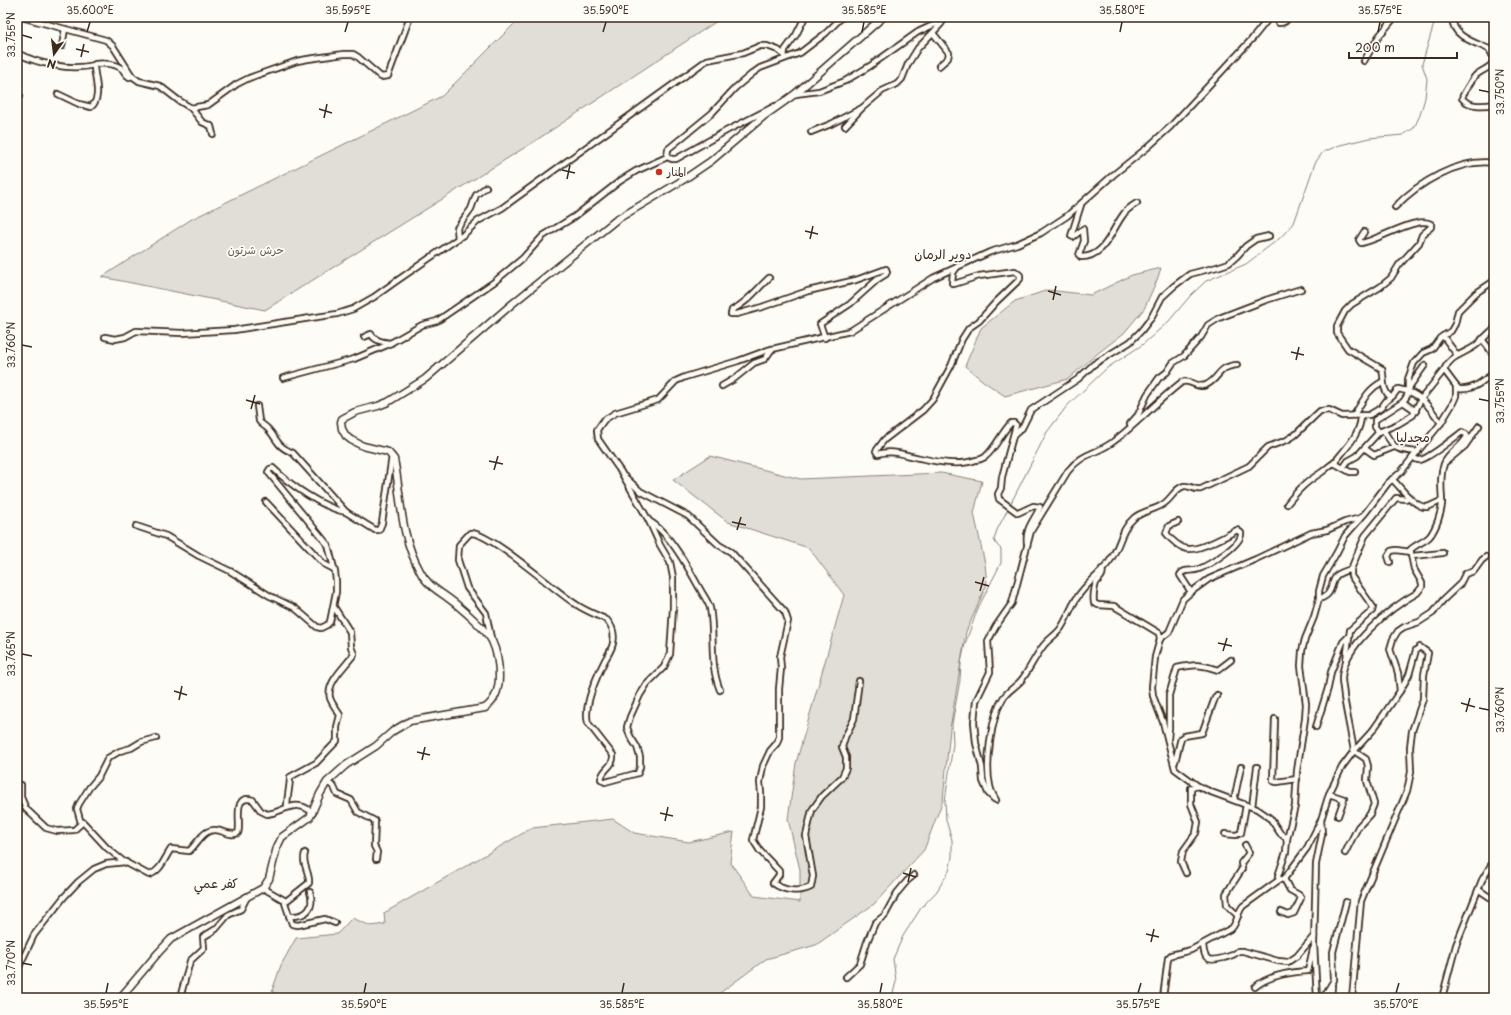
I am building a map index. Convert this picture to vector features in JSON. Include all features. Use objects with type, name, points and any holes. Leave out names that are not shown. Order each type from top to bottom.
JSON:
[{"type":"main road","points":[[120,998],[171,939],[263,888],[269,879],[277,847],[282,837],[285,833],[310,817],[327,782],[346,765],[376,746],[393,731],[410,721],[485,708],[489,706],[496,696],[499,680],[498,656],[491,640],[470,616],[430,584],[420,572],[406,539],[403,527],[397,476],[392,456],[388,452],[362,446],[351,440],[346,436],[342,429],[342,419],[355,412],[388,402],[425,379],[512,304],[616,220],[683,180],[711,161],[781,103],[795,94],[883,17]]},
{"type":"street","points":[[21,17],[108,41],[118,53],[132,76],[139,81],[160,86],[191,108],[202,122],[211,126],[213,134]]},
{"type":"street","points":[[191,108],[208,105],[237,84],[249,78],[297,61],[308,59],[353,54],[381,77],[388,76],[410,17]]},
{"type":"street","points":[[784,57],[805,17]]},
{"type":"street","points":[[667,157],[668,149],[712,113],[735,88],[753,73],[760,68],[784,57],[800,53],[826,33],[842,17]]},
{"type":"street","points":[[491,640],[486,613],[466,588],[458,560],[459,545],[466,536],[473,532],[512,555],[577,605],[610,623],[614,633],[613,644],[600,671],[590,699],[587,718],[588,723],[612,755],[612,763],[609,768],[602,773],[602,781],[607,782],[638,774],[640,767],[640,756],[627,727],[640,695],[647,684],[664,667],[670,654],[673,608],[672,567],[649,521],[621,472],[598,439],[597,430],[604,420],[615,413],[658,400],[676,381],[685,377],[772,349],[850,331],[933,278],[990,252],[1017,244],[1042,234],[1067,216],[1113,174],[1159,138],[1252,39],[1269,18],[1275,18],[1279,23],[1281,23],[1287,20],[1288,17]]},
{"type":"street","points":[[1364,61],[1379,36],[1395,17]]},
{"type":"street","points":[[1454,17],[1454,27],[1459,33],[1463,37],[1489,49],[1492,59],[1490,68],[1474,76],[1472,82],[1462,95],[1462,98],[1464,102],[1470,104],[1494,104]]},
{"type":"street","points":[[795,94],[819,91],[845,81],[870,66],[918,32],[945,18]]},
{"type":"street","points":[[845,126],[862,108],[882,91],[902,80],[914,54],[945,18]]},
{"type":"street","points":[[62,46],[60,40],[65,29]]},
{"type":"street","points":[[933,33],[949,54],[948,58],[939,66]]},
{"type":"street","points":[[106,337],[115,339],[125,337],[136,331],[182,333],[234,330],[337,314],[353,309],[374,297],[458,239],[478,221],[502,208],[707,60],[743,53],[760,46],[767,46],[778,50],[784,57]]},
{"type":"street","points":[[17,53],[26,58],[39,62],[74,68],[99,64],[117,66],[123,70],[127,76],[132,76]]},
{"type":"street","points":[[58,94],[79,104],[91,107],[96,104],[98,96],[94,65]]},
{"type":"street","points":[[283,378],[369,354],[422,325],[437,321],[494,282],[523,258],[543,236],[574,217],[620,181],[636,171],[667,157],[676,159],[781,103]]},
{"type":"street","points":[[811,132],[862,108]]},
{"type":"street","points":[[1394,207],[1420,185],[1448,171],[1469,164],[1494,164]]},
{"type":"street","points":[[458,239],[458,228],[471,209],[476,194],[486,187]]},
{"type":"street","points":[[1082,203],[1071,236],[1073,237],[1083,229],[1084,241],[1079,255],[1081,258],[1089,257],[1104,245],[1111,237],[1124,214],[1137,203]]},
{"type":"street","points":[[1364,232],[1359,240],[1361,243],[1421,222],[1431,224],[1431,227],[1422,235],[1419,242],[1391,278],[1380,287],[1352,304],[1345,311],[1337,326],[1337,333],[1348,349],[1382,369],[1382,382],[1387,394],[1390,397]]},
{"type":"street","points":[[1014,435],[1022,428],[1031,410],[1078,379],[1094,364],[1130,342],[1151,318],[1162,298],[1174,286],[1190,274],[1217,267],[1229,262],[1256,239],[1270,236]]},
{"type":"street","points":[[959,265],[953,273],[952,283],[954,284],[979,276],[1015,271],[1020,275],[1020,279],[979,321],[969,328],[962,339],[952,366],[933,399],[923,410],[884,440],[876,452],[878,454],[892,451],[938,461],[955,463],[970,462],[984,458],[998,442],[1005,429],[1011,423],[1014,423],[1016,425],[1014,435],[1004,466],[1001,488],[998,494],[999,499],[1018,513],[1036,506],[1040,507],[1036,517],[1027,529],[1026,543]]},
{"type":"street","points":[[769,278],[748,300],[732,310],[731,314],[762,307],[808,291],[856,280],[886,269],[888,272],[886,274],[878,279],[850,304],[820,324],[825,338]]},
{"type":"street","points":[[1418,452],[1404,451],[1394,447],[1375,425],[1376,420],[1402,402],[1407,396],[1408,379],[1414,363],[1423,353],[1432,349],[1440,338],[1451,331],[1454,327],[1458,311],[1476,293],[1494,281]]},
{"type":"street","points":[[1125,432],[1138,415],[1147,395],[1159,378],[1167,372],[1174,363],[1184,356],[1201,337],[1208,325],[1218,318],[1301,289]]},
{"type":"street","points":[[1343,468],[1381,431],[1408,419],[1413,415],[1421,399],[1444,370],[1449,360],[1477,345],[1494,329]]},
{"type":"street","points":[[364,337],[371,334],[380,342],[391,343]]},
{"type":"street","points":[[1443,336],[1457,355]]},
{"type":"street","points":[[1482,339],[1494,355]]},
{"type":"street","points":[[722,386],[734,379],[754,363],[765,359],[772,349]]},
{"type":"street","points":[[1408,391],[1425,364]]},
{"type":"street","points":[[1236,365],[1224,368],[1214,379],[1204,386],[1199,386],[1189,381],[1182,382],[1109,445],[1084,456],[1075,462],[1031,531],[1026,543],[1012,603],[999,621],[988,641],[990,672],[979,694],[975,707],[976,743],[982,767],[983,781],[988,793],[996,800],[989,784],[989,754],[994,722],[1001,701],[1008,691],[1022,680],[1044,644],[1060,629],[1070,609],[1082,591],[1094,580],[1112,557],[1123,531],[1131,521],[1142,513],[1166,503],[1180,488],[1187,486],[1196,490],[1201,489],[1252,464],[1268,447],[1287,440],[1295,435],[1320,411],[1328,410],[1342,416],[1369,416],[1378,411],[1398,389],[1408,391],[1421,399],[1427,404],[1441,423]]},
{"type":"street","points":[[1444,370],[1456,386],[1463,390],[1473,388],[1481,384],[1494,373]]},
{"type":"street","points":[[1354,415],[1373,387],[1382,382]]},
{"type":"street","points":[[1281,912],[1288,915],[1294,913],[1301,898],[1299,895],[1290,890],[1278,876],[1286,852],[1296,806],[1297,779],[1306,711],[1305,686],[1301,666],[1302,651],[1314,617],[1319,599],[1319,591],[1325,572],[1345,536],[1392,479],[1401,472],[1413,458],[1441,423],[1456,396],[1456,386]]},
{"type":"street","points":[[1402,402],[1416,411]]},
{"type":"street","points":[[257,406],[259,421],[268,429],[282,448],[297,456],[346,512],[375,530],[379,530],[382,523],[392,456]]},
{"type":"street","points":[[1287,504],[1302,486],[1334,463],[1349,446],[1356,434],[1361,417]]},
{"type":"street","points":[[1444,463],[1465,446],[1479,426]]},
{"type":"street","points":[[1346,660],[1361,638],[1373,625],[1422,588],[1422,583],[1414,569],[1411,554],[1412,548],[1432,535],[1441,510],[1444,463],[1453,450],[1467,436],[1464,432],[1462,432],[1438,450],[1422,459],[1413,458]]},
{"type":"street","points":[[1364,448],[1374,455],[1394,447]]},
{"type":"street","points":[[1334,463],[1350,472],[1355,472]]},
{"type":"street","points":[[136,526],[166,536],[199,556],[230,571],[270,596],[295,608],[317,627],[321,628],[330,622],[336,592],[334,569],[328,545],[268,472],[273,468],[286,480],[306,494],[339,511],[346,512]]},
{"type":"street","points":[[621,472],[640,491],[688,516],[719,545],[731,552],[785,612],[788,621],[780,658],[779,737],[777,743],[770,750],[763,766],[760,782],[762,793],[753,840],[760,851],[779,871],[780,875],[773,883],[780,888],[803,891],[811,887],[813,876],[806,836],[812,810],[822,796],[842,777],[846,768],[846,757],[842,746],[854,719],[859,681]]},
{"type":"street","points":[[1392,479],[1417,504],[1424,507],[1442,501]]},
{"type":"street","points":[[1345,853],[1358,827],[1370,814],[1374,804],[1367,781],[1368,766],[1366,759],[1354,751],[1342,680],[1348,637],[1351,628],[1372,611],[1373,607],[1351,576],[1351,569],[1365,536],[1373,528],[1382,514],[1396,498],[1406,499],[1409,497]]},
{"type":"street","points":[[266,502],[324,564],[334,569]]},
{"type":"street","points":[[1160,639],[1169,632],[1183,599],[1214,576],[1247,563],[1311,533],[1327,530],[1345,522],[1360,518]]},
{"type":"street","points":[[649,521],[659,528],[676,549],[709,605],[714,671],[720,690]]},
{"type":"street","points":[[1178,522],[1169,526],[1166,533],[1182,548],[1190,550],[1226,536],[1237,530],[1242,536],[1233,547],[1208,565],[1191,571],[1186,570],[1181,572],[1180,575],[1191,592]]},
{"type":"street","points":[[1390,562],[1388,556],[1391,551],[1396,550],[1411,554],[1443,553]]},
{"type":"street","points":[[1400,692],[1398,673],[1390,649],[1393,639],[1398,631],[1404,627],[1419,622],[1433,612],[1460,584],[1465,574],[1474,571],[1486,557]]},
{"type":"street","points":[[1102,569],[1102,576],[1095,585],[1093,599],[1094,603],[1098,605],[1114,606],[1159,633],[1160,639],[1155,657],[1152,687],[1153,696],[1160,712],[1167,741],[1177,771],[1198,786],[1257,809],[1270,818],[1280,833],[1288,839]]},
{"type":"street","points":[[1319,599],[1325,597],[1329,593],[1338,574],[1351,569]]},
{"type":"street","points":[[287,807],[290,778],[316,762],[337,741],[337,727],[340,715],[330,699],[330,689],[354,654],[351,646],[350,632],[334,607]]},
{"type":"street","points":[[1316,727],[1336,657],[1343,642],[1348,637]]},
{"type":"street","points":[[1163,998],[1168,958],[1191,950],[1232,928],[1236,924],[1239,910],[1282,879],[1307,848],[1321,820],[1329,794],[1342,767],[1373,730],[1400,692],[1408,675],[1416,650],[1420,647],[1423,648],[1428,654],[1424,675],[1423,699],[1412,732],[1410,747],[1411,772],[1404,798],[1361,901],[1352,998]]},
{"type":"street","points":[[1167,741],[1169,728],[1169,695],[1178,668],[1195,664],[1218,670],[1231,660]]},
{"type":"street","points":[[1174,765],[1180,738],[1202,733],[1217,695]]},
{"type":"street","points":[[1275,720],[1273,780],[1276,782],[1297,779]]},
{"type":"street","points":[[156,738],[141,742],[108,758],[99,776],[89,788],[77,809],[81,823],[84,824],[107,848],[146,874],[151,875],[161,866],[170,849],[189,851],[201,836],[209,831],[217,829],[236,834],[240,831],[238,812],[240,805],[244,800],[253,800],[261,811],[267,814],[287,807],[299,805],[305,807],[313,813]]},
{"type":"street","points":[[1234,800],[1242,767]]},
{"type":"street","points":[[1252,807],[1257,767]]},
{"type":"street","points":[[327,782],[334,786],[336,794],[351,800],[358,812],[375,821],[374,846],[377,852],[376,859]]},
{"type":"street","points":[[17,784],[21,785],[21,797],[26,809],[46,828],[57,831],[74,830],[78,828],[81,823]]},
{"type":"street","points":[[1186,873],[1181,862],[1183,851],[1196,833],[1198,822],[1191,804],[1191,788],[1198,786]]},
{"type":"street","points":[[1329,794],[1344,799],[1338,816]]},
{"type":"street","points":[[1225,834],[1236,835],[1241,833],[1246,805]]},
{"type":"street","points":[[1317,998],[1314,936],[1316,864],[1322,834],[1321,820]]},
{"type":"street","points":[[1238,916],[1227,905],[1226,894],[1242,869],[1242,863],[1249,853],[1244,846]]},
{"type":"street","points":[[286,902],[309,883],[304,862],[305,853]]},
{"type":"street","points":[[1442,998],[1455,948],[1478,890],[1486,872],[1494,860]]},
{"type":"street","points":[[17,971],[34,935],[78,882],[94,869],[106,864],[126,862]]},
{"type":"street","points":[[846,977],[860,964],[875,923],[885,915],[897,892],[914,875]]},
{"type":"street","points":[[263,888],[286,902],[291,923],[295,925],[324,919],[335,923]]},
{"type":"street","points":[[1478,890],[1494,900]]},
{"type":"street","points":[[289,916],[302,915],[312,907],[310,892]]},
{"type":"street","points":[[180,998],[190,961],[204,948],[203,937],[216,929],[228,915],[239,910],[247,898]]},
{"type":"street","points":[[1331,998],[1334,977],[1333,952],[1346,902]]},
{"type":"street","points":[[1203,944],[1204,955],[1207,959],[1212,961],[1244,951],[1283,962],[1293,960],[1314,936]]},
{"type":"street","points":[[1255,987],[1267,978],[1300,971],[1308,971],[1314,944]]},
{"type":"street","points":[[1493,998],[1494,977]]},
{"type":"street","points":[[1324,998],[1332,985]]},
{"type":"green space","name":"حرش شرتون","points":[[521,17],[723,17],[532,143],[265,310],[102,277],[190,220],[442,96]]},
{"type":"green space","points":[[1161,268],[1144,309],[1124,333],[1068,379],[1005,396],[965,366],[981,328],[1015,301],[1048,290],[1091,295],[1132,275]]},
{"type":"green space","points":[[710,456],[800,479],[941,473],[982,481],[974,513],[985,564],[987,584],[966,632],[950,729],[943,800],[924,850],[874,904],[816,945],[766,959],[713,998],[283,998],[272,991],[281,965],[296,938],[337,934],[352,918],[371,926],[385,924],[384,913],[532,828],[613,819],[634,833],[689,842],[734,832],[730,862],[754,896],[800,902],[800,870],[788,819],[796,763],[844,595],[809,548],[728,522],[673,480]]},
{"type":"waterway","points":[[1010,505],[1047,432],[1067,406],[1107,368],[1142,345],[1169,321],[1191,295],[1206,281],[1246,264],[1280,238],[1294,223],[1315,163],[1323,152],[1340,145],[1369,138],[1403,135],[1414,128],[1425,98],[1427,79],[1422,64],[1436,17]]},
{"type":"waterway","points":[[892,998],[896,981],[893,959],[903,936],[921,908],[937,891],[949,871],[952,857],[952,840],[946,820],[945,801],[953,744],[952,724],[960,680],[961,663],[965,644],[978,608],[1001,563],[1001,549],[994,540],[997,530],[1009,507]]},
{"type":"place","name":"المنار","points":[[659,172]]},
{"type":"district","name":"دوير الرمان","points":[[943,254]]},
{"type":"district","name":"مجدليا","points":[[1413,437]]},
{"type":"district","name":"كفر عمي","points":[[216,883]]}]
